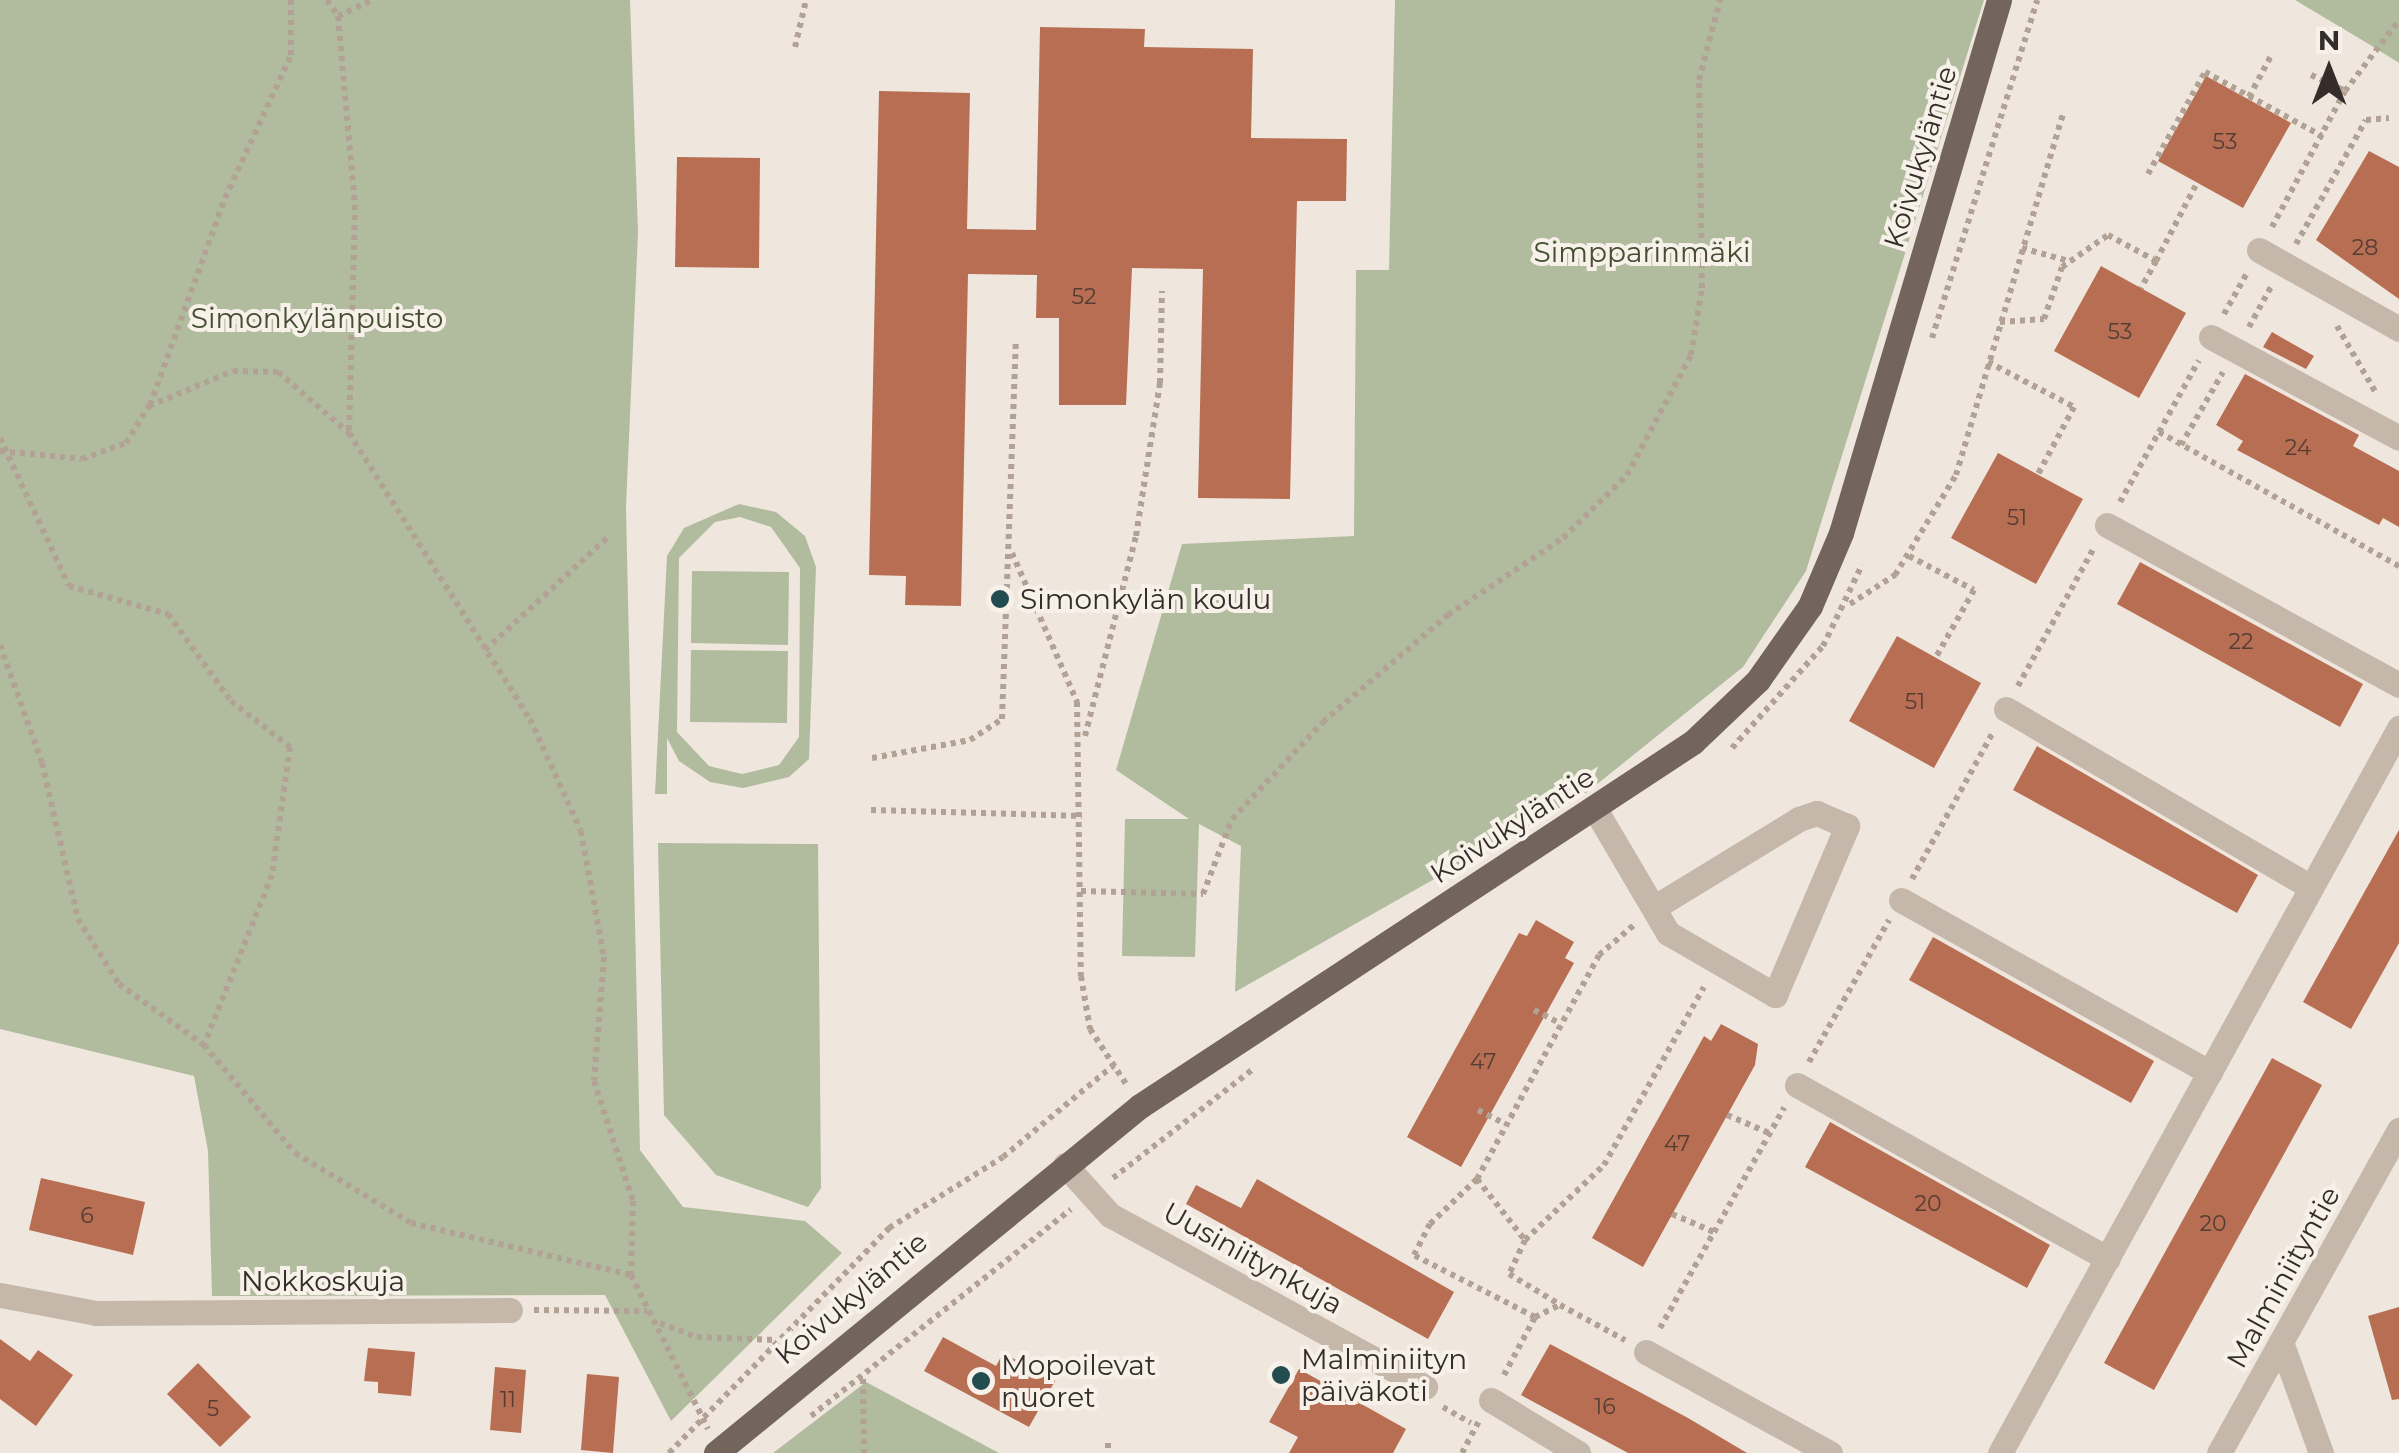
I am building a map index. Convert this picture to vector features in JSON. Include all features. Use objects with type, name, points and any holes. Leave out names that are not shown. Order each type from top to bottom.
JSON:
[{"type":"main road","name":"Koivukyläntie","points":[[716,1453],[1065,1165],[1285,1006],[1595,809],[1729,710],[1778,655],[1824,578],[1999,0]]},
{"type":"street","points":[[2259,250],[2399,329]]},
{"type":"street","points":[[2212,337],[2399,438]]},
{"type":"street","points":[[2107,525],[2399,685]]},
{"type":"street","points":[[2006,709],[2312,888]]},
{"type":"street","points":[[2000,1453],[2399,728]]},
{"type":"street","points":[[1595,809],[1668,933],[1774,995],[1847,826],[1817,813],[1799,819],[1655,906]]},
{"type":"street","points":[[1900,900],[2210,1073]]},
{"type":"street","points":[[1796,1085],[2108,1259]]},
{"type":"street","name":"Malminiityntie","points":[[2219,1453],[2399,1130]]},
{"type":"street","name":"Uusiniitynkuja","points":[[1065,1165],[1088,1196],[1425,1386]]},
{"type":"street","name":"Nokkoskuja","points":[[0,1295],[96,1312],[510,1310]]},
{"type":"street","points":[[2281,1342],[2321,1453]]},
{"type":"street","points":[[1646,1352],[1830,1453]]},
{"type":"street","points":[[1490,1400],[1578,1453]]},
{"type":"path","points":[[3,453],[82,459],[126,443],[150,406],[226,198],[290,55],[290,0]]},
{"type":"path","points":[[328,0],[338,16],[356,204],[349,433]]},
{"type":"path","points":[[338,16],[372,0]]},
{"type":"path","points":[[795,47],[806,0]]},
{"type":"path","points":[[1081,891],[1203,894],[1232,819],[1324,722],[1448,615],[1563,538],[1627,475],[1691,355],[1702,288],[1699,80],[1720,0]]},
{"type":"path","points":[[1926,358],[2037,0]]},
{"type":"path","points":[[2148,174],[2205,72],[2320,140],[2345,91],[2399,20]]},
{"type":"path","points":[[2249,98],[2272,54]]},
{"type":"path","points":[[2311,75],[2345,91]]},
{"type":"path","points":[[1722,756],[1779,706],[1850,604],[1909,556],[1956,475],[2063,113]]},
{"type":"path","points":[[2142,288],[2197,183]]},
{"type":"path","points":[[2000,322],[2044,319],[2071,261],[2108,235],[2156,261]]},
{"type":"path","points":[[2022,248],[2071,261]]},
{"type":"path","points":[[2308,277],[2381,402]]},
{"type":"path","points":[[1084,742],[1136,536],[1160,383],[1162,291]]},
{"type":"path","points":[[872,758],[970,740],[1002,718],[1012,553],[1016,342]]},
{"type":"path","points":[[1988,362],[2074,407],[2038,474]]},
{"type":"path","points":[[150,406],[233,371],[278,372],[349,433],[420,533],[486,650],[582,831],[604,957],[594,1081],[633,1201],[631,1276],[648,1311],[658,1322],[697,1414]]},
{"type":"path","points":[[2159,432],[2399,566]]},
{"type":"path","points":[[0,438],[3,453],[69,586],[168,614],[232,701],[290,748],[272,875],[204,1045]]},
{"type":"path","points":[[486,650],[610,536]]},
{"type":"path","points":[[1850,604],[1867,547]]},
{"type":"path","points":[[668,1453],[697,1414],[889,1228],[1004,1157],[1114,1065],[1090,1029],[1081,891],[1084,742],[1077,702],[1012,553]]},
{"type":"path","points":[[1909,556],[1974,590],[1936,658]]},
{"type":"path","points":[[0,646],[42,763],[78,918],[119,984],[204,1045],[295,1153],[411,1222],[631,1276]]},
{"type":"path","points":[[871,810],[1082,816]]},
{"type":"path","points":[[1534,1318],[1414,1255],[1430,1224],[1477,1179],[1599,955],[1655,906]]},
{"type":"path","points":[[1646,1352],[1509,1274],[1525,1240],[1604,1165],[1718,962]]},
{"type":"path","points":[[1534,1010],[1561,1024]]},
{"type":"path","points":[[805,1421],[1270,1055]]},
{"type":"path","points":[[1478,1110],[1506,1124]]},
{"type":"path","points":[[1727,1115],[1769,1133]]},
{"type":"path","points":[[1477,1179],[1525,1240]]},
{"type":"path","points":[[1672,1214],[1714,1232]]},
{"type":"path","points":[[1462,1453],[1534,1318],[1560,1305]]},
{"type":"path","points":[[510,1310],[648,1311]]},
{"type":"path","points":[[658,1322],[696,1337],[776,1340]]},
{"type":"path","points":[[862,1378],[864,1453]]},
{"type":"path","points":[[1425,1386],[1476,1426]]},
{"type":"path","points":[[1108,1443],[1108,1453]]},
{"type":"green space","name":"Simonkylänpuisto","points":[[0,0],[630,0],[638,232],[626,507],[640,1150],[683,1207],[805,1221],[842,1253],[671,1421],[605,1295],[212,1296],[208,1151],[194,1076],[0,1029]]},
{"type":"green space","name":"Simpparinmäki","points":[[1395,0],[1984,0],[1806,571],[1743,667],[1586,793],[1235,992],[1241,846],[1199,824],[1195,957],[1122,956],[1125,819],[1189,819],[1116,770],[1182,544],[1354,536],[1356,270],[1389,270]]},
{"type":"green space","points":[[2295,0],[2399,0],[2399,63],[2372,46]]},
{"type":"green space","points":[[739,504],[776,512],[805,536],[816,567],[809,759],[789,777],[743,788],[710,782],[679,761],[667,738],[667,794],[655,794],[667,556],[684,528]],"holes":[[[740,517],[771,527],[800,568],[799,737],[779,765],[742,774],[709,766],[677,732],[679,558],[715,522]]]},
{"type":"green space","points":[[692,571],[789,572],[788,645],[691,643]]},
{"type":"green space","points":[[691,650],[788,651],[787,723],[690,722]]},
{"type":"green space","points":[[658,843],[818,844],[821,1188],[808,1207],[716,1175],[664,1115]]},
{"type":"green space","points":[[866,1382],[999,1453],[773,1453]]},
{"type":"building","points":[[1040,27],[1145,29],[1144,47],[1253,49],[1251,138],[1347,139],[1346,201],[1297,201],[1290,499],[1198,498],[1203,269],[1132,268],[1126,405],[1059,405],[1059,318],[1036,318],[1037,275],[968,274],[961,606],[905,605],[906,576],[869,575],[879,91],[970,93],[967,229],[1036,230]]},
{"type":"building","points":[[2206,76],[2291,123],[2243,208],[2158,161]]},
{"type":"building","points":[[2369,151],[2399,167],[2399,299],[2316,240]]},
{"type":"building","points":[[677,157],[760,158],[759,268],[675,267]]},
{"type":"building","points":[[2101,266],[2186,313],[2139,398],[2054,351]]},
{"type":"building","points":[[2272,332],[2314,356],[2306,369],[2263,347]]},
{"type":"building","points":[[2245,374],[2359,435],[2353,446],[2399,471],[2399,527],[2383,518],[2379,525],[2237,450],[2243,441],[2216,425]]},
{"type":"building","points":[[1998,453],[2083,499],[2036,584],[1951,538]]},
{"type":"building","points":[[2140,562],[2363,684],[2340,727],[2117,604]]},
{"type":"building","points":[[1897,636],[1981,683],[1934,768],[1849,721]]},
{"type":"building","points":[[2037,746],[2258,875],[2237,913],[2013,790]]},
{"type":"building","points":[[2399,830],[2399,943],[2351,1029],[2303,1002]]},
{"type":"building","points":[[1536,920],[1574,942],[1565,958],[1574,963],[1461,1167],[1407,1137],[1519,933],[1527,936]]},
{"type":"building","points":[[1933,937],[2154,1061],[2131,1103],[1909,980]]},
{"type":"building","points":[[1721,1024],[1758,1044],[1755,1065],[1643,1267],[1592,1238],[1704,1036],[1711,1041]]},
{"type":"building","points":[[2272,1058],[2322,1085],[2154,1390],[2104,1363]]},
{"type":"building","points":[[1830,1122],[2050,1245],[2027,1288],[1805,1167]]},
{"type":"building","points":[[41,1178],[145,1202],[133,1255],[29,1230]]},
{"type":"building","points":[[1257,1179],[1454,1292],[1428,1339],[1186,1204],[1196,1185],[1241,1208]]},
{"type":"building","points":[[2399,1307],[2399,1399],[2392,1400],[2368,1316]]},
{"type":"building","points":[[943,1337],[996,1366],[1003,1353],[1055,1381],[1029,1427],[924,1371]]},
{"type":"building","points":[[0,1339],[30,1361],[38,1350],[73,1375],[36,1426],[0,1399]]},
{"type":"building","points":[[1550,1344],[1747,1453],[1628,1453],[1521,1395]]},
{"type":"building","points":[[368,1348],[415,1352],[411,1396],[378,1393],[378,1382],[364,1381]]},
{"type":"building","points":[[198,1363],[251,1417],[220,1447],[167,1394]]},
{"type":"building","points":[[495,1367],[526,1370],[521,1433],[490,1430]]},
{"type":"building","points":[[1299,1369],[1406,1429],[1393,1453],[1289,1453],[1298,1437],[1269,1422]]},
{"type":"building","points":[[587,1374],[619,1377],[613,1453],[581,1450]]},
{"type":"place","name":"Simonkylän koulu","points":[[1000,599]]},
{"type":"place","name":"Malminiityn päiväkoti","points":[[1281,1375]]},
{"type":"place","name":"Mopoilevat nuoret","points":[[981,1381]]}]
